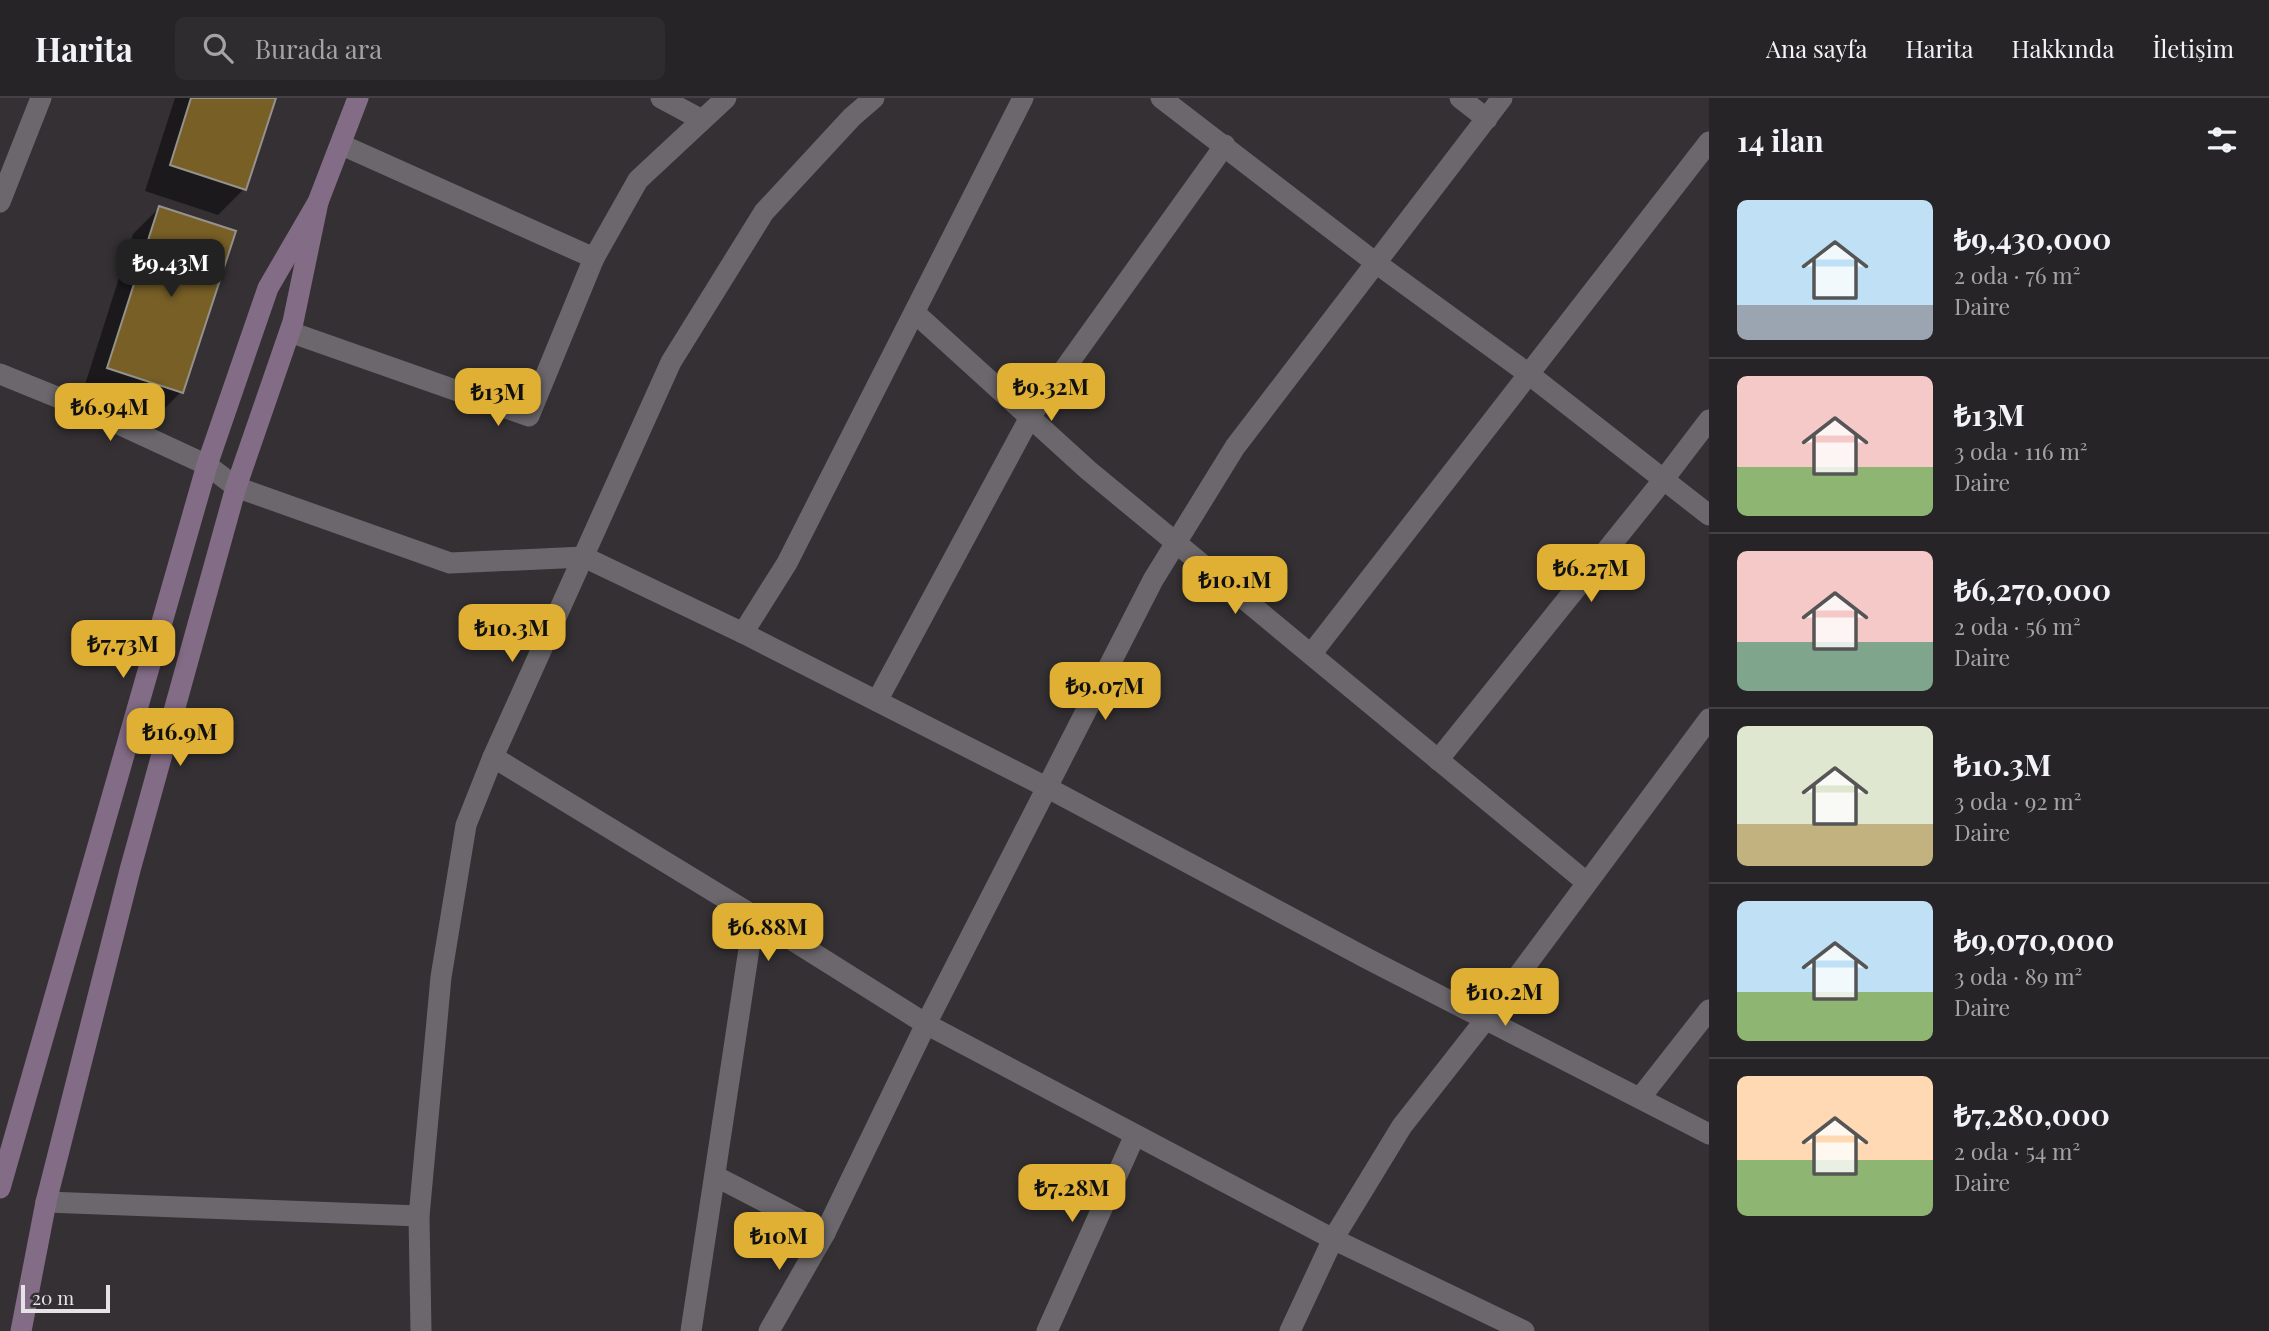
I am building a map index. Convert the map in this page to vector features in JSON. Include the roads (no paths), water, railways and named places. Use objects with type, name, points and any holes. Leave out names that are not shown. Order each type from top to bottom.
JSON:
[{"type":"main road","points":[[0,1188],[207,465],[268,288],[318,202],[358,98]]},
{"type":"main road","points":[[21,1331],[46,1202],[130,870],[236,487],[290,332],[318,202]]},
{"type":"street","points":[[0,202],[40,98]]},
{"type":"street","points":[[661,98],[702,120]]},
{"type":"street","points":[[290,332],[529,416],[594,258],[638,180],[726,98]]},
{"type":"street","points":[[421,1331],[419,1216],[441,977],[466,825],[493,757],[671,362],[764,212],[852,117],[874,98]]},
{"type":"street","points":[[743,633],[787,563],[1023,98]]},
{"type":"street","points":[[1161,98],[1376,263],[1530,375],[1709,515]]},
{"type":"street","points":[[1460,98],[1487,119]]},
{"type":"street","points":[[769,1331],[825,1233],[926,1024],[1175,541],[1235,447],[1502,98]]},
{"type":"street","points":[[1312,653],[1709,142]]},
{"type":"street","points":[[342,145],[594,258]]},
{"type":"street","points":[[877,701],[1030,417],[1225,145]]},
{"type":"street","points":[[915,313],[1088,470],[1586,882]]},
{"type":"street","points":[[0,374],[84,408],[207,465],[236,487],[450,563],[584,557],[877,701],[1709,1133]]},
{"type":"street","points":[[1438,760],[1709,420]]},
{"type":"street","points":[[1290,1331],[1333,1240],[1402,1126],[1486,1019],[1709,719]]},
{"type":"street","points":[[493,757],[926,1024],[1333,1240],[1524,1331]]},
{"type":"street","points":[[691,1331],[754,916]]},
{"type":"street","points":[[1640,1098],[1709,1010]]},
{"type":"street","points":[[1047,1331],[1135,1135]]},
{"type":"street","points":[[715,1176],[825,1233]]},
{"type":"street","points":[[46,1202],[419,1216]]}]
